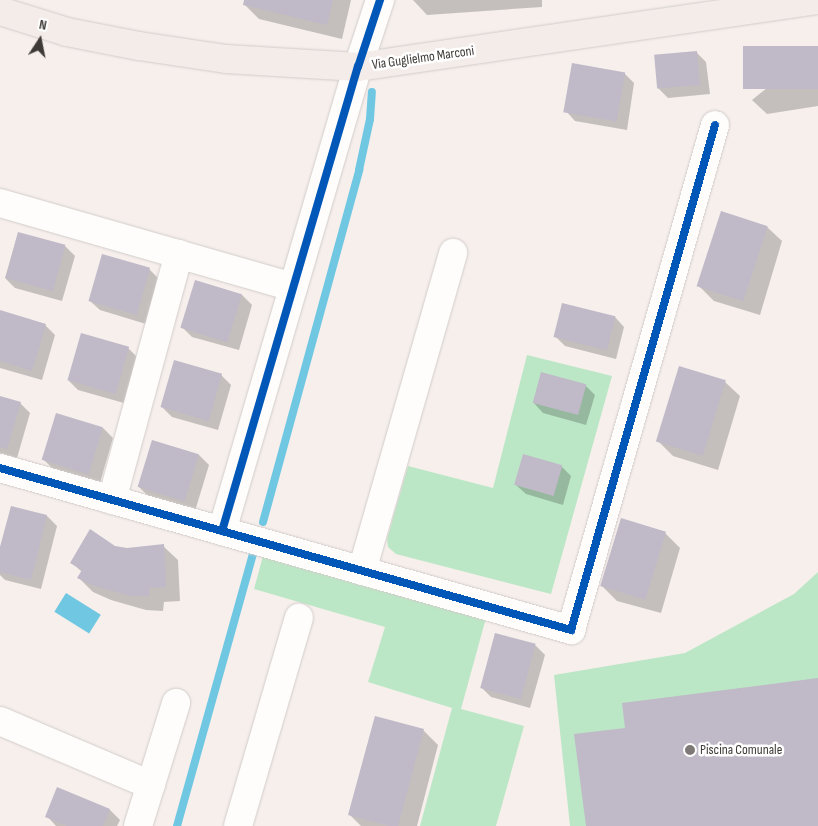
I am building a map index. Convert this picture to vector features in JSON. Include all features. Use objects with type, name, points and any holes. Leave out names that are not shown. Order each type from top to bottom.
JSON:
[{"type":"main road","name":"Via Guglielmo Marconi","points":[[0,11],[67,32],[140,46],[226,59],[358,67],[818,0]]},
{"type":"street","points":[[222,531],[358,67],[380,0]]},
{"type":"street","points":[[0,468],[571,630],[715,125]]},
{"type":"street","points":[[1,208],[179,254],[293,287]]},
{"type":"street","points":[[362,571],[453,253]]},
{"type":"street","points":[[112,500],[179,254]]},
{"type":"street","points":[[238,826],[299,618]]},
{"type":"street","points":[[138,826],[176,703]]},
{"type":"street","points":[[0,721],[151,785]]},
{"type":"green space","points":[[527,355],[612,376],[551,594],[396,554],[388,547],[387,539],[408,466],[493,488]]},
{"type":"green space","points":[[263,556],[486,618],[461,709],[524,726],[496,826],[420,826],[452,708],[368,682],[385,627],[254,589]]},
{"type":"green space","name":"Piscina Comunale","points":[[818,572],[818,826],[570,826],[554,675],[685,653],[794,594]]},
{"type":"water","points":[[66,593],[101,615],[89,633],[54,612]]},
{"type":"building","points":[[244,0],[333,0],[327,25],[243,5]]},
{"type":"building","points":[[743,46],[818,46],[818,89],[743,89]]},
{"type":"building","points":[[697,51],[700,85],[657,89],[654,55]]},
{"type":"building","points":[[572,63],[625,72],[616,122],[563,112]]},
{"type":"building","points":[[721,211],[768,226],[743,301],[697,286]]},
{"type":"building","points":[[18,232],[65,245],[53,291],[6,278]]},
{"type":"building","points":[[102,254],[150,268],[137,315],[88,301]]},
{"type":"building","points":[[195,280],[242,294],[227,342],[180,328]]},
{"type":"building","points":[[562,303],[615,316],[607,350],[554,337]]},
{"type":"building","points":[[0,310],[46,324],[32,371],[0,361]]},
{"type":"building","points":[[81,333],[129,347],[116,394],[67,380]]},
{"type":"building","points":[[174,360],[222,374],[209,421],[160,407]]},
{"type":"building","points":[[679,366],[726,380],[703,456],[656,442]]},
{"type":"building","points":[[541,372],[586,384],[578,415],[533,403]]},
{"type":"building","points":[[0,396],[21,402],[7,449],[0,447]]},
{"type":"building","points":[[56,413],[103,427],[89,474],[42,460]]},
{"type":"building","points":[[152,440],[199,454],[185,501],[138,487]]},
{"type":"building","points":[[523,454],[562,465],[554,496],[514,485]]},
{"type":"building","points":[[11,506],[47,515],[31,580],[0,572],[0,547]]},
{"type":"building","points":[[621,518],[666,532],[645,600],[600,586]]},
{"type":"building","points":[[90,529],[115,546],[127,548],[164,544],[166,587],[149,588],[149,596],[130,596],[95,586],[77,578],[82,570],[70,563]]},
{"type":"building","points":[[495,633],[536,644],[521,699],[480,688]]},
{"type":"building","name":"Piscina Comunale","points":[[818,678],[818,826],[586,826],[574,734],[625,728],[622,703]]},
{"type":"building","points":[[375,716],[424,729],[398,826],[390,826],[348,815]]},
{"type":"building","points":[[57,787],[110,809],[103,826],[68,826],[45,817]]},
{"type":"waterway","points":[[263,522],[359,170],[370,119],[372,92]]},
{"type":"waterway","points":[[177,826],[253,554]]},
{"type":"cycle path","points":[[222,531],[358,67],[380,0]]},
{"type":"cycle path","points":[[0,468],[571,630],[715,125]]},
{"type":"place","name":"Piscina Comunale","points":[[690,750]]}]
